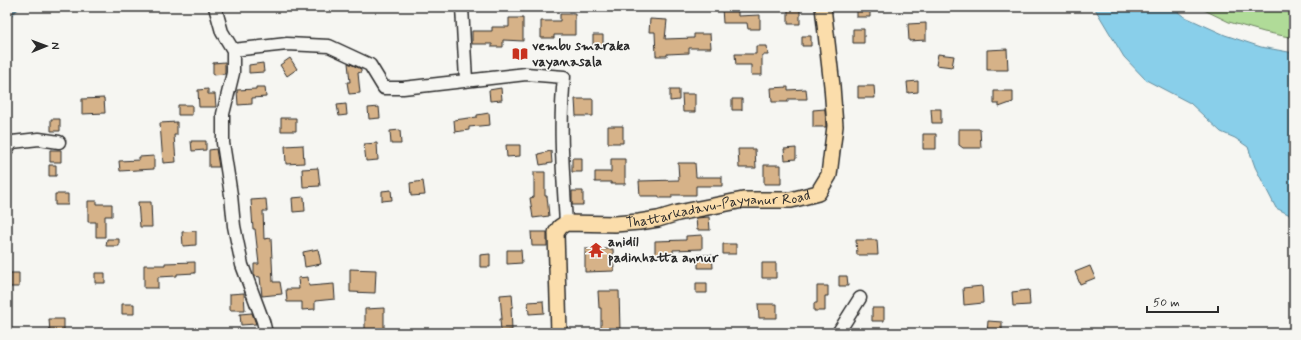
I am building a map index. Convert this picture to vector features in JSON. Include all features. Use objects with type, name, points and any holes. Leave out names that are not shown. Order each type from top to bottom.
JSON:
[{"type":"main road","name":"Thattarkadavu-Payyanur Road","points":[[566,223],[615,224],[639,222],[743,200],[791,200],[818,193],[829,176],[835,126],[822,7]]},
{"type":"main road","points":[[558,333],[556,233],[560,227],[566,223]]},
{"type":"street","points":[[215,7],[222,32],[233,50],[233,73],[223,114],[223,143],[234,226],[242,265],[266,333]]},
{"type":"street","points":[[462,7],[466,80]]},
{"type":"street","points":[[233,50],[287,44],[329,46],[370,65],[384,88],[403,88],[526,74],[564,77],[561,102],[562,164],[566,223]]},
{"type":"street","points":[[7,149],[12,142],[39,139],[59,142]]},
{"type":"street","points":[[838,333],[860,298]]},
{"type":"green space","points":[[1198,7],[1294,7],[1294,38],[1264,32],[1229,22]]},
{"type":"water","points":[[1094,7],[1172,7],[1183,16],[1225,35],[1261,47],[1294,53],[1294,217],[1276,208],[1255,167],[1248,147],[1235,138],[1221,132],[1190,103],[1146,80],[1124,57]]},
{"type":"building","points":[[738,7],[738,16],[760,15],[760,29],[748,29],[747,23],[723,23],[722,8]]},
{"type":"building","points":[[857,7],[870,7],[870,17],[857,17]]},
{"type":"building","points":[[788,9],[800,9],[800,24],[788,24]]},
{"type":"building","points":[[560,14],[575,14],[575,35],[554,35],[554,38],[541,38],[541,21],[560,21]]},
{"type":"building","points":[[509,18],[523,18],[523,41],[503,40],[503,47],[492,47],[492,44],[472,44],[472,31],[492,31],[492,27],[509,27]]},
{"type":"building","points":[[650,19],[667,20],[665,39],[694,38],[694,34],[710,34],[711,48],[689,48],[689,53],[656,56],[655,32],[649,32]]},
{"type":"building","points":[[926,23],[926,40],[909,41],[908,24]]},
{"type":"building","points":[[853,29],[864,29],[864,43],[853,43]]},
{"type":"building","points":[[593,35],[603,35],[603,49],[593,49]]},
{"type":"building","points":[[802,36],[811,36],[811,46],[802,46]]},
{"type":"building","points":[[756,46],[767,46],[768,55],[762,55],[762,75],[751,75],[751,65],[736,65],[735,54],[756,54]]},
{"type":"building","points":[[1007,49],[1008,70],[987,70],[987,50]]},
{"type":"building","points":[[938,54],[954,56],[952,67],[936,65]]},
{"type":"building","points":[[290,58],[297,69],[287,76],[280,65]]},
{"type":"building","points":[[225,62],[225,74],[213,75],[213,63]]},
{"type":"building","points":[[263,63],[264,72],[249,73],[249,65]]},
{"type":"building","points":[[348,63],[361,69],[361,72],[358,73],[360,93],[349,94],[347,82],[350,82]]},
{"type":"building","points":[[918,81],[918,92],[908,93],[907,82]]},
{"type":"building","points":[[858,86],[874,86],[875,98],[858,98]]},
{"type":"building","points":[[256,87],[265,87],[266,97],[252,98],[252,104],[238,105],[237,90],[256,89]]},
{"type":"building","points":[[788,87],[788,90],[806,89],[807,99],[788,99],[788,102],[772,102],[771,88]]},
{"type":"building","points":[[501,88],[502,100],[490,101],[489,90]]},
{"type":"building","points":[[208,89],[208,94],[215,94],[216,107],[199,107],[198,90]]},
{"type":"building","points":[[670,90],[679,90],[679,100],[670,101]]},
{"type":"building","points":[[994,91],[1013,91],[1013,102],[999,107],[999,104],[994,104]]},
{"type":"building","points":[[682,94],[695,94],[695,112],[683,112]]},
{"type":"building","points":[[104,98],[105,113],[82,114],[82,99]]},
{"type":"building","points":[[575,99],[593,99],[593,116],[576,116]]},
{"type":"building","points":[[732,99],[742,99],[742,110],[732,110]]},
{"type":"building","points":[[346,104],[347,115],[339,116],[337,105]]},
{"type":"building","points":[[178,105],[192,105],[192,115],[178,115]]},
{"type":"building","points":[[379,107],[380,118],[369,119],[368,108]]},
{"type":"building","points":[[825,109],[826,127],[813,127],[813,110]]},
{"type":"building","points":[[931,109],[941,109],[941,123],[932,123]]},
{"type":"building","points":[[489,113],[490,125],[469,127],[469,130],[455,132],[454,120],[477,117],[477,115]]},
{"type":"building","points":[[281,118],[296,118],[296,131],[281,131]]},
{"type":"building","points":[[51,119],[60,119],[60,131],[51,131]]},
{"type":"building","points":[[177,122],[177,135],[174,135],[176,162],[163,163],[160,123]]},
{"type":"building","points":[[608,126],[623,126],[623,143],[608,143]]},
{"type":"building","points":[[959,129],[980,129],[981,148],[963,148],[959,145]]},
{"type":"building","points":[[400,130],[401,144],[391,144],[390,131]]},
{"type":"building","points":[[923,134],[936,134],[936,149],[923,149]]},
{"type":"building","points":[[191,141],[206,141],[206,150],[192,151]]},
{"type":"building","points":[[377,143],[378,160],[366,161],[364,144]]},
{"type":"building","points":[[303,145],[304,163],[286,164],[285,146]]},
{"type":"building","points":[[506,145],[520,145],[520,156],[507,157]]},
{"type":"building","points":[[796,148],[796,159],[785,160],[784,149]]},
{"type":"building","points":[[216,149],[219,167],[209,167],[209,150]]},
{"type":"building","points":[[738,149],[755,149],[756,168],[739,168]]},
{"type":"building","points":[[50,150],[61,150],[61,162],[50,162]]},
{"type":"building","points":[[551,151],[552,163],[540,165],[538,154]]},
{"type":"building","points":[[154,156],[154,169],[120,171],[119,161],[139,160],[139,157]]},
{"type":"building","points":[[572,158],[582,158],[582,172],[572,172]]},
{"type":"building","points":[[611,159],[625,159],[625,184],[595,182],[595,172],[611,172]]},
{"type":"building","points":[[678,163],[695,163],[696,177],[722,177],[722,186],[696,186],[696,195],[672,195],[672,198],[640,196],[639,181],[679,180]]},
{"type":"building","points":[[49,165],[56,165],[56,176],[49,176]]},
{"type":"building","points":[[764,165],[781,165],[781,184],[764,184]]},
{"type":"building","points":[[318,168],[320,186],[303,187],[302,169]]},
{"type":"building","points":[[534,172],[545,172],[545,196],[547,196],[549,216],[533,218],[530,198],[534,197]]},
{"type":"building","points":[[423,181],[425,195],[411,196],[410,183]]},
{"type":"building","points":[[391,190],[392,200],[382,201],[382,191]]},
{"type":"building","points":[[572,191],[583,191],[583,205],[572,205]]},
{"type":"building","points":[[55,194],[68,194],[68,205],[55,205]]},
{"type":"building","points":[[304,197],[305,211],[293,212],[292,198]]},
{"type":"building","points":[[266,199],[267,211],[263,211],[264,239],[271,238],[273,282],[280,282],[282,294],[262,296],[260,277],[254,276],[254,264],[259,264],[255,229],[253,229],[251,200]]},
{"type":"building","points":[[88,201],[97,201],[97,204],[112,204],[112,216],[105,216],[105,237],[96,237],[96,222],[88,222]]},
{"type":"building","points":[[138,202],[151,202],[152,227],[140,227]]},
{"type":"building","points":[[709,217],[710,230],[697,230],[696,218]]},
{"type":"building","points":[[196,231],[196,245],[183,246],[182,232]]},
{"type":"building","points":[[531,232],[547,232],[547,246],[532,246]]},
{"type":"building","points":[[702,235],[702,249],[673,250],[673,256],[655,256],[655,241],[686,240],[686,236]]},
{"type":"building","points":[[107,239],[119,239],[119,246],[106,246]]},
{"type":"building","points":[[856,240],[877,240],[878,255],[857,255]]},
{"type":"building","points":[[723,244],[736,244],[736,254],[723,254]]},
{"type":"building","points":[[318,249],[321,264],[305,267],[303,252]]},
{"type":"building","points":[[585,249],[613,249],[614,271],[585,272]]},
{"type":"building","points":[[507,250],[521,250],[522,263],[507,264]]},
{"type":"building","points":[[490,254],[490,267],[480,267],[480,255]]},
{"type":"building","points":[[698,255],[712,255],[713,268],[698,268]]},
{"type":"building","points":[[195,262],[195,273],[158,277],[158,288],[144,288],[144,265],[165,265],[165,263]]},
{"type":"building","points":[[762,263],[776,263],[776,278],[762,278]]},
{"type":"building","points":[[1090,266],[1095,278],[1080,284],[1075,272]]},
{"type":"building","points":[[350,269],[376,270],[375,293],[350,292]]},
{"type":"building","points":[[8,273],[19,273],[19,287],[8,287]]},
{"type":"building","points":[[95,273],[105,273],[105,283],[95,283]]},
{"type":"building","points":[[839,276],[847,276],[848,286],[839,286]]},
{"type":"building","points":[[308,277],[309,286],[334,284],[335,299],[315,301],[315,309],[302,310],[302,302],[287,302],[286,289],[299,289],[298,278]]},
{"type":"building","points":[[696,283],[707,283],[707,293],[696,293]]},
{"type":"building","points":[[817,286],[828,286],[828,296],[825,296],[825,311],[814,311],[814,303],[817,303]]},
{"type":"building","points":[[982,286],[983,303],[964,305],[963,288]]},
{"type":"building","points":[[1029,290],[1030,305],[1013,306],[1012,292]]},
{"type":"building","points":[[598,291],[619,291],[620,331],[601,332],[601,308],[599,308]]},
{"type":"building","points":[[244,293],[245,310],[230,310],[230,294]]},
{"type":"building","points":[[512,294],[512,330],[501,331],[500,319],[502,319],[500,295]]},
{"type":"building","points":[[543,301],[544,313],[529,314],[528,302]]},
{"type":"building","points":[[122,304],[134,304],[134,314],[122,314]]},
{"type":"building","points":[[758,304],[777,304],[777,318],[759,318]]},
{"type":"building","points":[[384,308],[384,333],[365,333],[365,309]]},
{"type":"building","points":[[872,308],[884,308],[884,321],[872,321]]},
{"type":"building","points":[[252,313],[256,324],[241,325],[240,314]]},
{"type":"building","points":[[49,319],[64,319],[64,333],[50,333]]},
{"type":"building","points":[[988,321],[1002,322],[1002,333],[987,333]]},
{"type":"waterway","points":[[7,18],[19,7]]},
{"type":"place","name":"vembu smaraka vayanasala","points":[[520,54]]},
{"type":"place","name":"anidil padinhatta annur","points":[[596,250]]}]
